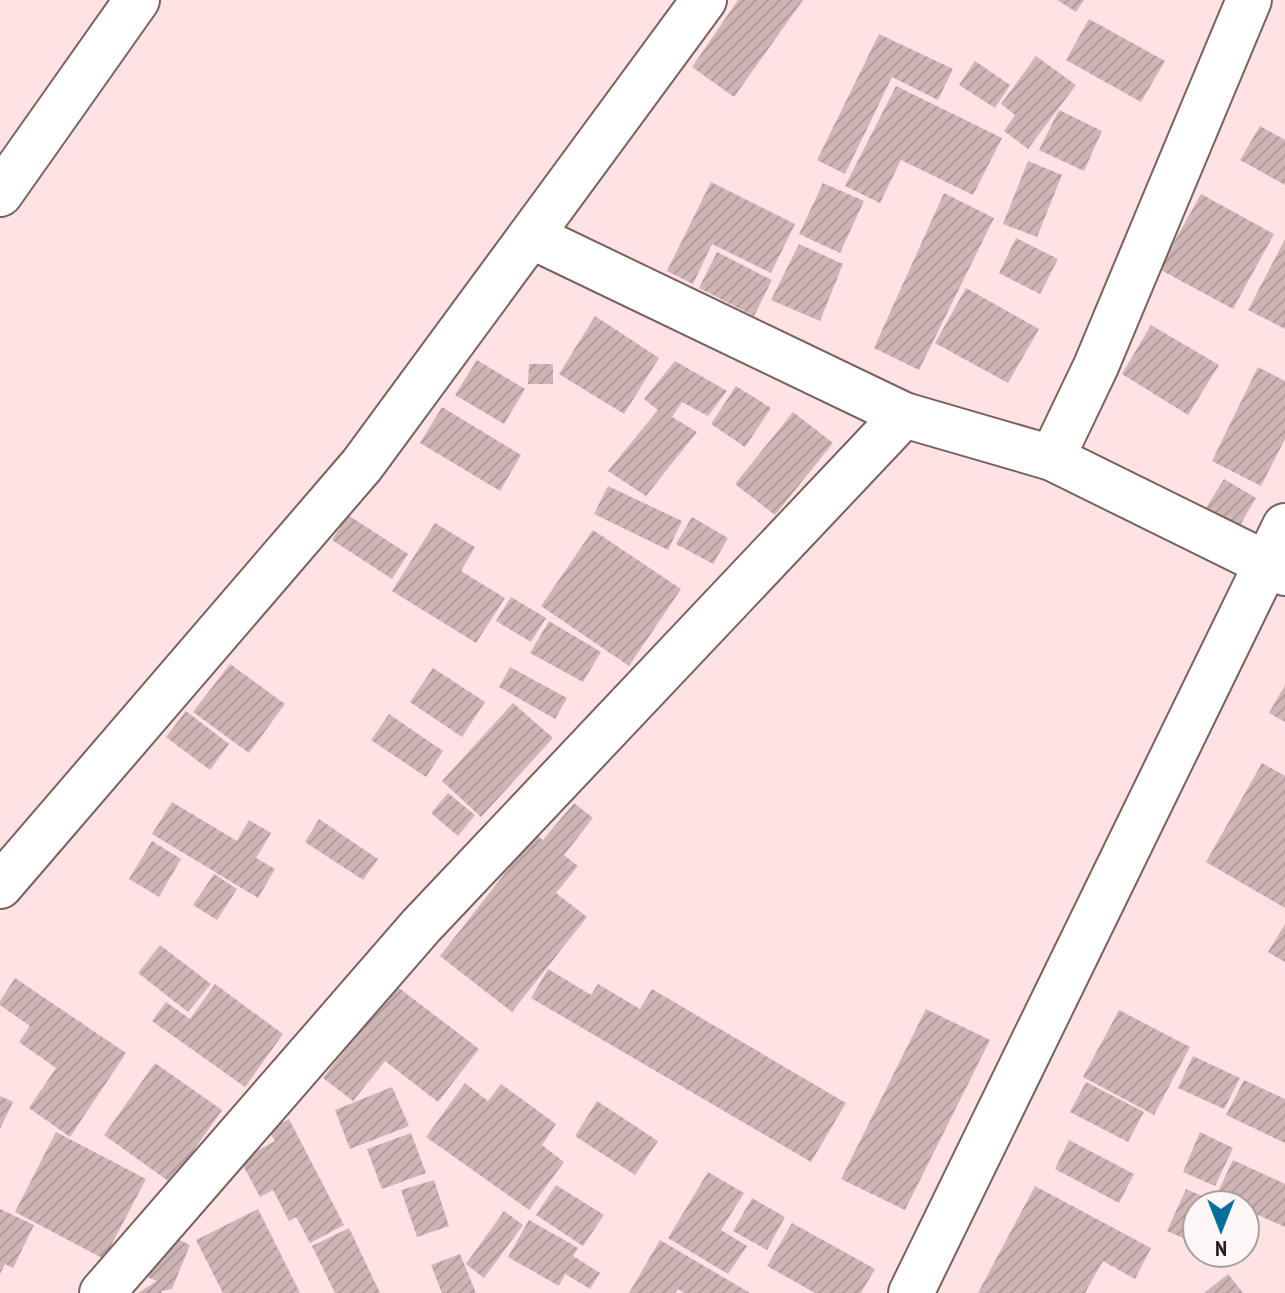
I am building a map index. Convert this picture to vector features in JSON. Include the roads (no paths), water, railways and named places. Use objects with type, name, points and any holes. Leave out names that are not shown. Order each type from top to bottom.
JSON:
[{"type":"street","points":[[0,194],[137,0]]},
{"type":"street","points":[[0,886],[362,465],[704,0]]},
{"type":"street","points":[[1052,458],[1096,366],[1249,0]]},
{"type":"street","points":[[531,236],[904,415],[1052,458],[1279,554],[911,1293]]},
{"type":"street","points":[[102,1293],[421,926],[904,415]]}]
